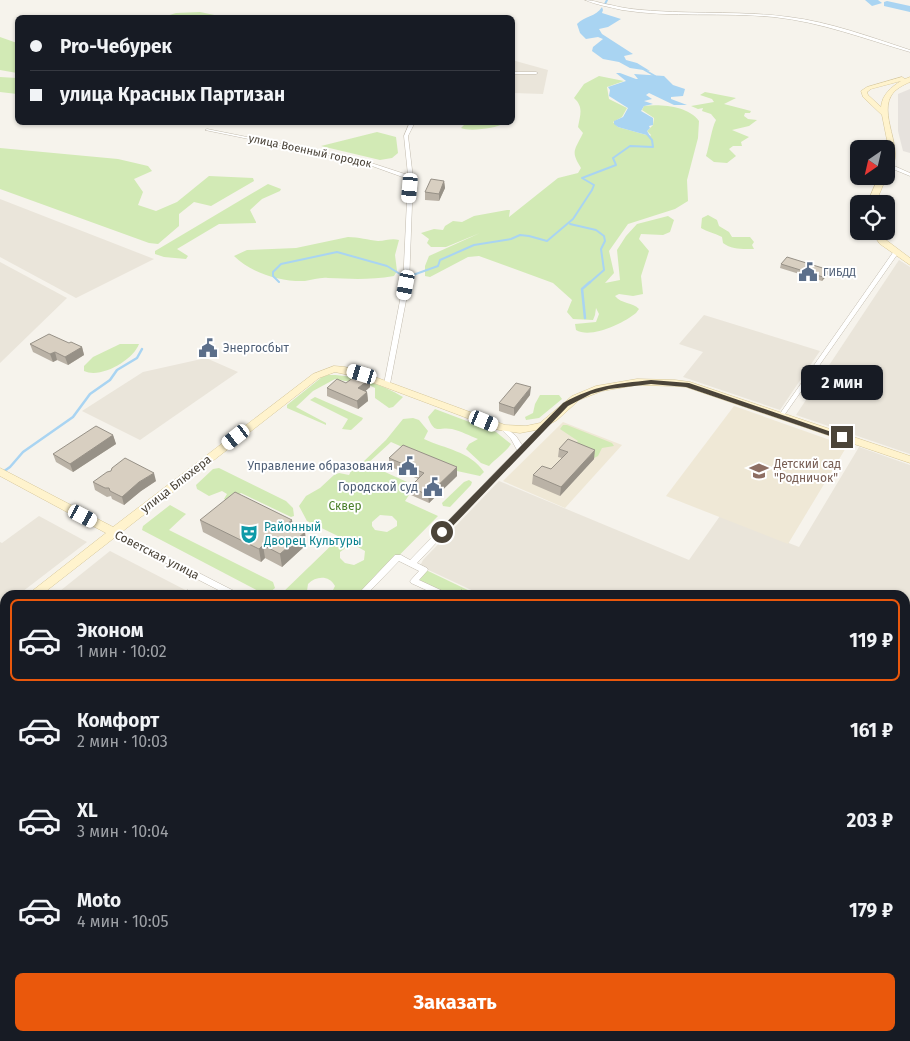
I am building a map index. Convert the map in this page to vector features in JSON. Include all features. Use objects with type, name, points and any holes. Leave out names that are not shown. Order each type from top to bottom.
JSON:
[{"type":"street","points":[[587,0],[629,10],[750,14],[801,20],[852,32],[910,51]]},
{"type":"street","points":[[515,73],[536,73]]},
{"type":"street","points":[[885,114],[866,96],[864,91],[869,88],[910,78]]},
{"type":"street","points":[[891,140],[885,114],[885,99],[888,93],[910,78]]},
{"type":"street","points":[[387,384],[406,285],[411,178],[406,136],[412,125]]},
{"type":"street","name":"улица Военный городок","points":[[207,130],[362,161],[411,178]]},
{"type":"street","points":[[895,171],[910,176]]},
{"type":"street","points":[[882,240],[910,262]]},
{"type":"street","points":[[781,416],[896,252]]},
{"type":"street","name":"улица Блюхера","points":[[39,590],[321,373],[334,369],[345,370],[503,428],[519,430],[548,422]]},
{"type":"street","points":[[411,564],[566,404],[588,392],[629,383],[678,383],[695,386],[910,460]]},
{"type":"street","points":[[503,428],[514,438],[521,450]]},
{"type":"street","name":"Советская улица","points":[[4,474],[225,590]]},
{"type":"street","points":[[366,590],[398,558],[424,570],[414,580],[434,590]]},
{"type":"shaded area","points":[[515,61],[548,70],[543,94],[515,93]]},
{"type":"shaded area","points":[[910,89],[910,153],[903,151],[898,131],[898,94]]},
{"type":"shaded area","points":[[0,199],[154,259],[76,298],[0,257]]},
{"type":"shaded area","points":[[899,260],[910,267],[910,454],[796,415]]},
{"type":"shaded area","points":[[0,262],[67,298],[0,363]]},
{"type":"shaded area","points":[[704,315],[820,351],[780,410],[683,377],[703,352],[679,344]]},
{"type":"shaded area","points":[[206,358],[238,372],[140,440],[82,411],[143,372]]},
{"type":"shaded area","name":"Детский сад \"Родничок\"","points":[[734,406],[847,446],[788,544],[666,496]]},
{"type":"shaded area","points":[[563,422],[622,445],[565,508],[503,481]]},
{"type":"shaded area","points":[[859,447],[910,465],[910,590],[471,590],[420,566],[423,560],[499,481],[689,560],[720,516],[799,547]]},
{"type":"shaded area","points":[[39,516],[87,542],[25,590],[0,590],[0,542],[2,543]]},
{"type":"shaded area","points":[[110,551],[185,590],[61,590]]},
{"type":"green space","points":[[200,12],[214,15],[170,15]]},
{"type":"green space","points":[[0,37],[15,42],[15,73],[0,70]]},
{"type":"green space","points":[[599,76],[624,81],[607,87],[609,99],[627,108],[622,117],[613,122],[618,127],[650,136],[647,131],[653,125],[654,118],[642,110],[644,106],[651,105],[681,109],[699,121],[698,138],[687,180],[688,201],[675,209],[628,224],[609,251],[614,273],[605,283],[620,280],[617,250],[637,224],[668,216],[674,220],[670,232],[663,235],[641,234],[639,239],[649,251],[641,276],[643,294],[633,296],[619,294],[615,296],[639,309],[636,313],[607,329],[590,333],[576,330],[575,324],[596,322],[599,314],[596,308],[593,320],[573,319],[567,312],[572,300],[553,283],[479,256],[468,257],[430,277],[425,276],[425,266],[429,256],[480,233],[446,247],[431,247],[427,243],[429,239],[421,233],[434,229],[443,230],[445,226],[453,221],[462,222],[474,216],[507,210],[510,210],[509,217],[558,178],[578,173],[581,168],[576,158],[575,150],[583,133],[578,127],[580,108],[574,98],[584,84]]},
{"type":"green space","points":[[0,77],[15,78],[15,94],[0,92]]},
{"type":"green space","points":[[705,92],[736,98],[724,104],[751,111],[750,113],[745,113],[744,116],[748,119],[757,120],[749,126],[732,130],[749,137],[741,142],[742,146],[733,146],[729,149],[736,156],[727,163],[714,162],[706,156],[716,120],[711,114],[702,111],[703,108],[698,109],[691,106],[714,102],[712,99],[700,95]]},
{"type":"green space","points":[[464,125],[499,125],[471,130],[461,128]]},
{"type":"green space","points":[[377,132],[396,137],[398,153],[392,158],[380,160],[321,146]]},
{"type":"green space","points":[[0,148],[118,159],[148,166],[152,171],[134,179],[143,192],[138,205],[156,211],[177,202],[209,176],[253,178],[254,181],[211,206],[194,202],[179,214],[179,226],[158,244],[149,243],[0,189]]},
{"type":"green space","points":[[268,184],[281,189],[262,199],[250,210],[256,223],[219,224],[177,249],[188,256],[186,259],[164,257],[155,254],[155,251]]},
{"type":"green space","points":[[708,215],[717,220],[719,226],[729,232],[732,237],[750,237],[754,242],[752,245],[754,249],[730,247],[723,243],[722,237],[701,228],[702,218]]},
{"type":"green space","points":[[348,237],[378,241],[399,240],[395,255],[397,271],[394,276],[361,279],[322,278],[305,281],[286,280],[258,272],[234,256],[247,250],[296,248]]},
{"type":"green space","points":[[120,344],[139,344],[130,356],[116,367],[91,373],[84,371],[84,366],[93,357]]},
{"type":"green space","points":[[328,375],[347,376],[367,381],[403,397],[393,407],[389,408],[375,398],[375,388],[363,382],[335,379],[313,391],[296,407],[326,423],[326,425],[287,408],[287,405],[322,377]]},
{"type":"green space","points":[[540,395],[559,395],[562,399],[539,418],[526,420],[525,417],[533,413]]},
{"type":"green space","points":[[315,397],[363,418],[351,430],[342,429],[348,419],[310,400]]},
{"type":"green space","points":[[435,409],[496,432],[511,444],[489,466],[481,463],[466,449],[469,444],[478,439],[452,429],[435,428],[428,417]]},
{"type":"green space","points":[[413,418],[419,420],[428,431],[424,439],[457,451],[472,459],[484,472],[480,476],[457,471],[391,442],[367,464],[362,463],[386,440],[403,419]]},
{"type":"green space","points":[[563,425],[612,443],[614,446],[602,448],[598,456],[594,458],[575,444],[578,441],[560,429]]},
{"type":"green space","name":"Сквер","points":[[359,467],[370,471],[385,472],[407,482],[411,492],[405,501],[438,516],[365,590],[333,590],[335,586],[332,582],[326,578],[318,578],[308,584],[307,590],[285,590],[340,537],[307,521],[299,506],[306,496],[320,488],[334,475],[339,473],[349,475],[352,469]],"holes":[[[380,515],[392,516],[397,521],[397,526],[387,532],[375,530],[372,526],[372,522]],[[356,546],[365,551],[364,560],[354,565],[345,563],[340,558],[340,552],[347,547]]]},
{"type":"green space","points":[[219,468],[286,501],[293,508],[294,516],[291,517],[241,493],[227,501],[224,499],[227,494],[222,491],[209,496],[197,489],[196,485],[213,469]]},
{"type":"green space","points":[[469,480],[472,482],[471,485],[450,507],[443,506],[442,503],[464,482]]},
{"type":"green space","points":[[170,505],[186,514],[169,530],[273,582],[275,588],[273,590],[256,590],[142,530],[143,526]]},
{"type":"green space","points":[[426,570],[468,590],[433,590],[414,581]]},
{"type":"water","points":[[602,7],[602,13],[621,19],[608,27],[599,29],[602,34],[633,54],[624,56],[626,60],[637,63],[650,71],[630,68],[619,62],[603,59],[592,51],[593,47],[603,39],[598,37],[586,39],[580,33],[577,24],[597,13]]},
{"type":"water","points":[[616,73],[636,79],[638,79],[634,74],[664,76],[673,85],[685,89],[683,96],[671,97],[671,99],[687,105],[674,105],[649,93],[646,95],[652,99],[644,101],[653,104],[644,106],[641,111],[653,118],[653,125],[649,126],[650,128],[647,131],[650,136],[618,127],[614,124],[614,121],[623,117],[628,108],[609,96],[610,90],[608,87],[626,81]]},
{"type":"building","points":[[431,179],[444,181],[439,194],[425,192]]},
{"type":"building","points":[[787,257],[829,270],[823,277],[781,264]]},
{"type":"building","points":[[49,334],[82,347],[65,357],[55,352],[50,354],[30,344]]},
{"type":"building","points":[[358,374],[370,379],[358,388],[367,392],[357,401],[327,388],[337,379],[346,383]]},
{"type":"building","points":[[516,383],[531,387],[514,408],[499,403]]},
{"type":"building","points":[[96,426],[113,435],[70,464],[53,454]]},
{"type":"building","points":[[568,439],[595,450],[561,487],[533,475],[542,466],[551,469],[568,452],[559,449]]},
{"type":"building","points":[[403,445],[457,467],[428,495],[410,487],[424,473],[389,458]]},
{"type":"building","points":[[125,458],[154,473],[139,482],[122,497],[110,491],[109,488],[93,482],[111,471],[112,468]]},
{"type":"building","name":"Районный Дворец Культуры","points":[[235,492],[292,520],[288,523],[305,532],[280,554],[263,545],[259,549],[200,520]]},
{"type":"waterway","points":[[605,4],[607,0]]},
{"type":"waterway","points":[[869,0],[872,3],[878,3]]},
{"type":"waterway","points":[[887,4],[910,9]]},
{"type":"waterway","points":[[643,69],[655,76]]},
{"type":"waterway","points":[[413,275],[438,266],[440,260],[474,245],[511,239],[520,235],[547,241],[573,219],[592,190],[594,185],[582,178],[616,165],[613,158],[630,146],[653,147],[652,140],[647,134]]},
{"type":"waterway","points":[[570,224],[596,230],[604,236],[605,241],[601,249],[604,270],[588,284]]},
{"type":"waterway","points":[[279,282],[273,276],[273,272],[281,264],[337,252],[387,266],[400,274]]},
{"type":"waterway","points":[[585,318],[582,289],[590,282]]},
{"type":"waterway","points":[[0,474],[10,467],[23,452],[73,417],[90,394],[110,380],[117,370],[137,358],[142,349]]},
{"type":"place","name":"ГИБДД","points":[[808,272]]},
{"type":"place","name":"Энергосбыт","points":[[208,348]]},
{"type":"place","name":"Управление образования","points":[[408,466]]},
{"type":"place","name":"Детский сад \"Родничок\"","points":[[759,471]]},
{"type":"place","name":"Городской суд","points":[[433,487]]},
{"type":"place","name":"Районный Дворец Культуры","points":[[249,534]]},
{"type":"route","points":[[442,532],[566,404],[588,392],[609,387],[629,383],[651,382],[687,384],[842,437]]}]
